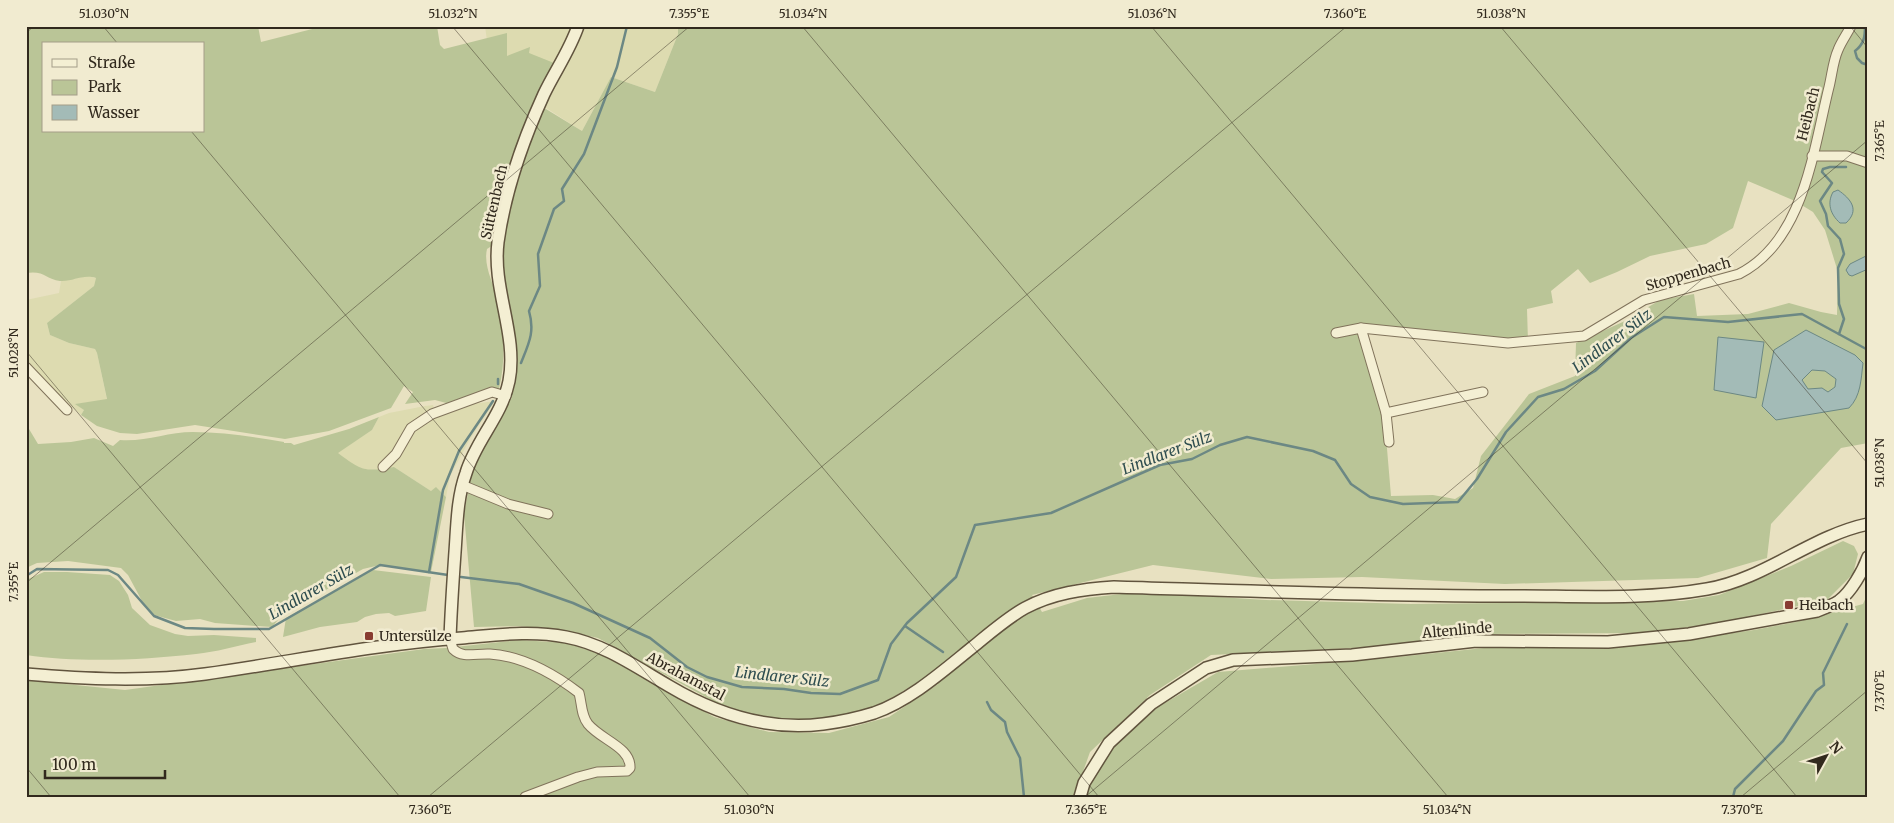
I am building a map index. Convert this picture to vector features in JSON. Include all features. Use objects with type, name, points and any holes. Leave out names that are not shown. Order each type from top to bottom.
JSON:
[{"type":"main road","name":"Süttenbach","points":[[450,638],[457,528],[462,485],[473,454],[500,411],[506,396],[510,377],[511,355],[498,265],[498,243],[515,172],[528,134],[545,92],[578,26]]},
{"type":"main road","name":"Abrahamstal","points":[[26,674],[107,678],[168,677],[202,674],[343,651],[450,638],[531,633],[566,637],[589,643],[622,657],[670,687],[722,713],[746,720],[771,724],[817,725],[874,713],[901,700],[1024,608],[1052,596],[1075,591],[1114,587],[1423,596],[1674,594],[1710,588],[1736,580],[1856,526],[1868,524]]},
{"type":"main road","name":"Altenlinde","points":[[1080,797],[1084,783],[1109,743],[1151,704],[1206,668],[1233,660],[1352,655],[1476,641],[1608,642],[1689,634],[1818,611],[1830,606],[1841,600],[1868,558]]},
{"type":"street","name":"Heibach","points":[[1851,26],[1838,50],[1812,156],[1847,156],[1868,163]]},
{"type":"street","name":"Stoppenbach","points":[[1336,333],[1361,328],[1508,343],[1584,336],[1644,300],[1739,274],[1753,266],[1771,250],[1798,206],[1812,156]]},
{"type":"street","points":[[1361,328],[1386,413],[1389,442]]},
{"type":"street","points":[[26,367],[67,410]]},
{"type":"street","points":[[382,467],[396,454],[411,428],[432,414],[492,392],[506,396]]},
{"type":"street","points":[[1386,413],[1483,392]]},
{"type":"street","points":[[462,485],[508,504],[548,514]]},
{"type":"street","points":[[450,638],[453,649],[461,654],[490,654],[508,657],[549,674],[570,686],[579,693],[582,714],[586,722],[597,734],[628,754],[630,768],[627,771],[597,772],[578,776],[525,797]]},
{"type":"shaded area","points":[[485,26],[678,26],[678,34],[655,92],[611,77],[582,131],[543,106],[494,92]]},
{"type":"shaded area","points":[[88,276],[96,278],[94,286],[47,323],[50,335],[69,343],[95,349],[97,353],[107,400],[76,404],[84,410],[81,415],[26,365],[26,300],[59,293],[61,281]]},
{"type":"shaded area","points":[[495,401],[470,439],[450,476],[446,497],[436,488],[431,491],[394,467],[373,471],[357,468],[337,453],[372,430],[379,417],[389,413],[433,405],[434,409]]},
{"type":"green space","points":[[26,26],[258,26],[261,42],[324,26],[437,26],[440,45],[444,49],[507,33],[507,56],[530,47],[529,53],[554,63],[493,245],[487,249],[486,262],[498,301],[503,334],[503,367],[499,389],[450,404],[435,400],[405,404],[413,392],[404,386],[391,408],[329,431],[285,439],[195,425],[137,434],[120,433],[97,426],[81,415],[84,410],[75,404],[107,399],[95,349],[69,343],[50,335],[47,323],[94,286],[96,278],[86,277],[60,281],[32,272],[26,273]]},
{"type":"green space","points":[[678,26],[1868,26],[1868,443],[1841,448],[1771,524],[1767,558],[1698,578],[1505,584],[1362,577],[1271,579],[1153,565],[1032,595],[1042,612],[1087,598],[1139,592],[1266,600],[1411,604],[1683,601],[1719,595],[1791,566],[1843,541],[1854,546],[1858,554],[1853,574],[1827,600],[1713,624],[1643,633],[1475,634],[1373,647],[1211,655],[1150,695],[1090,752],[1074,797],[26,797],[26,680],[125,690],[424,649],[520,640],[567,643],[611,658],[714,717],[769,732],[829,733],[889,717],[938,684],[932,673],[881,705],[849,714],[807,720],[761,717],[722,706],[598,638],[557,629],[517,626],[474,627],[464,514],[474,461],[512,385],[504,285],[502,224],[541,106],[582,131],[611,77],[655,92],[678,34]],"holes":[[[1748,181],[1795,201],[1813,212],[1825,230],[1838,272],[1837,315],[1789,303],[1748,314],[1697,316],[1694,294],[1660,300],[1625,321],[1576,343],[1575,376],[1529,394],[1481,456],[1473,488],[1455,499],[1433,495],[1391,496],[1383,401],[1362,328],[1528,342],[1527,309],[1553,303],[1551,291],[1578,269],[1590,283],[1650,256],[1706,244],[1733,228]]]},
{"type":"green space","points":[[379,417],[372,430],[338,453],[364,469],[394,467],[431,491],[436,487],[446,497],[431,572],[380,565],[363,569],[283,614],[272,627],[215,623],[200,619],[176,621],[154,615],[142,601],[128,575],[121,568],[68,561],[37,563],[26,568],[26,424],[38,444],[71,442],[94,438],[113,446],[120,440],[138,440],[193,432],[238,435],[294,445],[349,429]]},
{"type":"green space","points":[[373,570],[431,577],[426,611],[395,616],[389,613],[376,614],[365,617],[357,622],[320,627],[283,637],[286,618]]},
{"type":"green space","points":[[44,572],[110,575],[119,581],[128,595],[132,608],[150,625],[175,634],[256,638],[256,642],[204,653],[133,659],[89,660],[26,655],[26,580]]},
{"type":"green space","points":[[1868,593],[1868,797],[1086,797],[1088,786],[1116,744],[1158,707],[1218,672],[1484,648],[1654,644],[1796,622],[1863,604]]},
{"type":"water","points":[[1838,190],[1847,197],[1853,209],[1846,223],[1840,223],[1830,208],[1831,196],[1833,192]]},
{"type":"water","points":[[1868,255],[1868,269],[1852,276],[1849,275],[1846,270],[1850,264]]},
{"type":"water","points":[[1806,330],[1855,355],[1863,363],[1860,387],[1853,403],[1849,408],[1776,420],[1762,406],[1774,350]],"holes":[[[1812,370],[1825,371],[1836,379],[1835,387],[1828,392],[1822,388],[1808,389],[1802,380]]]},
{"type":"water","points":[[1718,337],[1764,342],[1756,398],[1714,390]]},
{"type":"waterway","points":[[521,363],[529,343],[531,331],[529,311],[540,286],[538,254],[554,209],[564,201],[562,189],[584,154],[617,67],[627,26]]},
{"type":"waterway","name":"Heibach","points":[[1865,26],[1863,40],[1855,51],[1857,58],[1862,63],[1868,65]]},
{"type":"waterway","name":"Heibach","points":[[1839,334],[1844,319],[1839,304],[1838,268],[1844,254],[1840,239],[1828,226],[1826,214],[1820,201],[1832,183],[1822,172],[1823,169],[1846,167]]},
{"type":"waterway","name":"Lindlarer Sülz","points":[[461,577],[519,584],[573,603],[650,638],[687,667],[707,677],[742,687],[840,694],[878,680],[891,644],[907,623],[956,577],[975,525],[1051,513],[1160,465],[1192,459],[1220,445],[1247,437],[1313,451],[1335,460],[1351,484],[1370,497],[1403,504],[1458,502],[1477,479],[1506,432],[1538,397],[1564,389],[1595,371],[1631,338],[1664,317],[1728,322],[1802,314],[1868,350]]},
{"type":"waterway","points":[[498,379],[498,384]]},
{"type":"waterway","points":[[429,572],[443,490],[459,451],[493,401]]},
{"type":"waterway","name":"Lindlarer Sülz","points":[[26,576],[37,569],[108,570],[118,575],[154,616],[185,628],[269,629],[380,565],[448,575]]},
{"type":"waterway","points":[[1733,797],[1735,789],[1783,741],[1816,691],[1824,685],[1823,673],[1847,624]]},
{"type":"waterway","points":[[905,626],[943,652]]},
{"type":"waterway","points":[[987,702],[991,710],[1005,722],[1007,732],[1020,758],[1024,797]]},
{"type":"place","name":"Heibach","points":[[1789,605]]},
{"type":"place","name":"Untersülze","points":[[369,636]]}]
